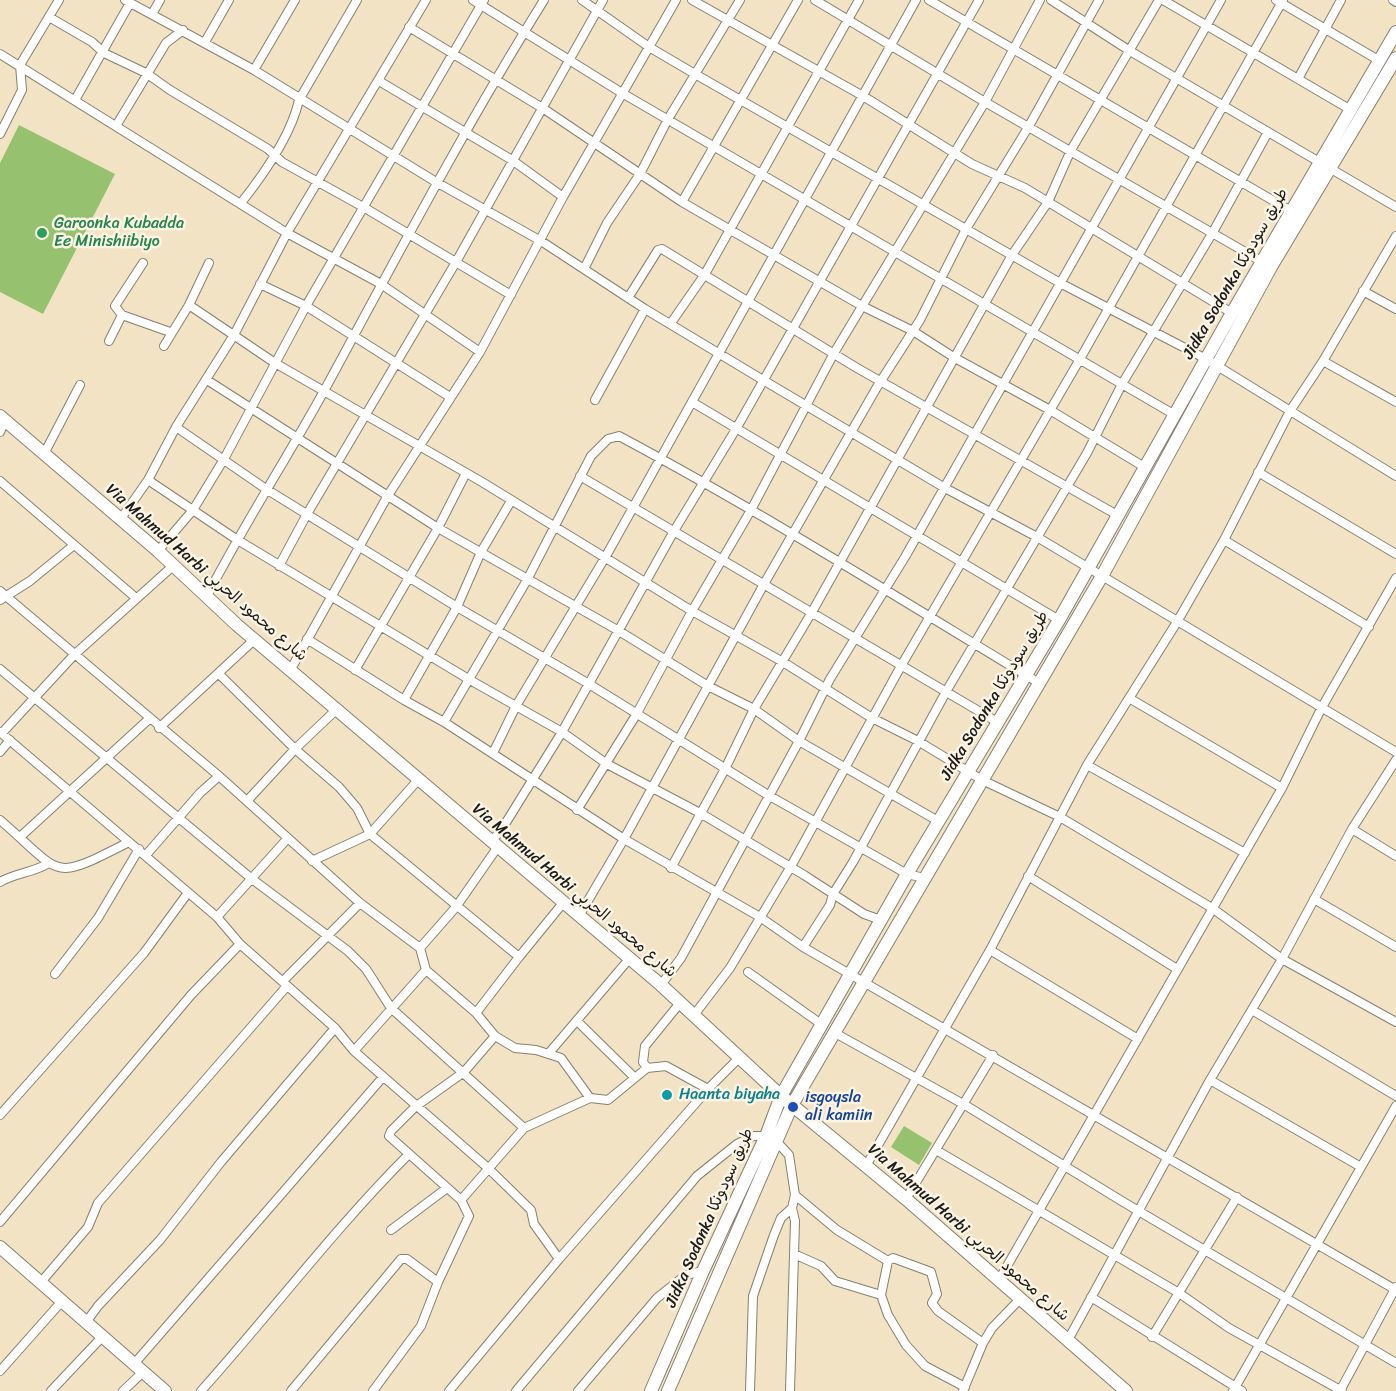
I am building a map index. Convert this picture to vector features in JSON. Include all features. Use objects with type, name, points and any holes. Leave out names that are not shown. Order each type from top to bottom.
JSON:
[{"type":"main road","name":"Jidka Sodonka طريق سودونكا","points":[[651,1391],[703,1271],[771,1139],[1102,576],[1211,363],[1326,164],[1351,110],[1396,32]]},
{"type":"main road","name":"Jidka Sodonka طريق سودونكا","points":[[668,1391],[771,1139],[781,1096],[907,874],[1059,620],[1175,415],[1211,363],[1232,314],[1267,264],[1291,212],[1326,164],[1396,58]]},
{"type":"main road","name":"Via Mahmud Harbi شارع محمود الحربي","points":[[2,418],[158,551],[254,640],[630,958],[781,1096],[906,1199],[1126,1391]]},
{"type":"main road","points":[[1,1249],[42,1281],[165,1391]]},
{"type":"main road","points":[[675,1336],[689,1342]]},
{"type":"street","points":[[0,134],[22,90],[20,65],[59,0]]},
{"type":"street","points":[[152,14],[160,0]]},
{"type":"street","points":[[205,42],[229,0]]},
{"type":"street","points":[[254,70],[295,0]]},
{"type":"street","points":[[241,203],[296,116],[299,100],[357,0]]},
{"type":"street","points":[[120,520],[148,480],[176,427],[234,335],[287,233],[426,0]]},
{"type":"street","points":[[207,596],[236,540],[325,390],[352,335],[436,182],[544,0]]},
{"type":"street","points":[[582,0],[598,9],[649,47],[741,101],[1062,284],[1211,363],[1396,476]]},
{"type":"street","points":[[279,566],[336,464],[456,262],[512,160],[544,109],[603,0]]},
{"type":"street","points":[[291,669],[387,497],[480,352],[563,196],[676,0]]},
{"type":"street","points":[[692,0],[863,96],[953,153],[998,174],[1048,202],[1091,231],[1232,314]]},
{"type":"street","points":[[584,269],[608,223],[640,174],[668,119],[740,0]]},
{"type":"street","points":[[682,202],[798,0]]},
{"type":"street","points":[[815,0],[849,18],[985,102],[1267,264]]},
{"type":"street","points":[[671,323],[705,274],[859,0]]},
{"type":"street","points":[[493,753],[516,706],[574,605],[606,556],[916,0]]},
{"type":"street","points":[[929,0],[1291,212]]},
{"type":"street","points":[[420,948],[456,907],[562,732],[644,583],[736,429],[979,0]]},
{"type":"street","points":[[577,810],[636,715],[692,611],[751,510],[834,353],[985,102],[1040,0]]},
{"type":"street","points":[[1051,0],[1130,51],[1396,207]]},
{"type":"street","points":[[579,916],[624,839],[764,584],[913,331],[966,229],[1029,126],[1099,0]]},
{"type":"street","points":[[671,868],[725,769],[754,709],[812,612],[1012,255],[1048,202],[1071,150],[1100,99],[1161,0],[1351,110]]},
{"type":"street","points":[[661,985],[681,958],[826,689],[886,591],[916,534],[1005,385],[1221,0]]},
{"type":"street","points":[[1299,78],[1341,0]]},
{"type":"street","points":[[75,100],[104,53],[128,1],[254,70],[299,100],[436,182],[541,241],[645,309],[897,461],[1037,537],[1396,752]]},
{"type":"street","points":[[694,1015],[730,968],[790,868],[844,766],[1080,359],[1107,307],[1224,106],[1280,1],[1380,61]]},
{"type":"street","points":[[158,551],[193,510],[224,459],[306,306],[395,156],[479,2],[524,33],[622,93],[1175,415]]},
{"type":"street","points":[[49,17],[92,42],[104,53],[146,73],[318,183],[365,208],[511,296]]},
{"type":"street","points":[[409,27],[544,109],[682,202],[862,306],[913,331],[955,358],[1050,410],[1146,468]]},
{"type":"street","points":[[116,126],[166,43],[183,30]]},
{"type":"street","points":[[0,54],[287,233],[381,284],[480,352]]},
{"type":"street","points":[[379,81],[512,160],[563,196]]},
{"type":"street","points":[[803,947],[830,905],[833,894],[918,741],[975,646],[1094,438],[1122,384],[1213,231],[1268,132]]},
{"type":"street","points":[[866,1166],[990,950],[1087,765],[1177,622],[1224,540],[1290,411],[1323,361],[1396,236]]},
{"type":"street","points":[[628,298],[658,250],[662,249],[834,353],[1119,516]]},
{"type":"street","points":[[143,263],[115,306],[122,315],[171,332]]},
{"type":"street","points":[[164,346],[189,305],[209,263]]},
{"type":"street","points":[[260,284],[306,306],[450,398]]},
{"type":"street","points":[[1363,291],[1396,309]]},
{"type":"street","points":[[189,305],[275,363],[325,390],[365,417],[466,473],[606,556],[644,583],[783,662],[872,718],[918,741],[982,780],[1060,817],[1212,908],[1282,959],[1396,1022]]},
{"type":"street","points":[[595,400],[645,309]]},
{"type":"street","points":[[109,341],[122,315]]},
{"type":"street","points":[[1323,361],[1396,402]]},
{"type":"street","points":[[207,380],[438,528],[619,631],[708,686],[754,709],[799,741],[938,821]]},
{"type":"street","points":[[44,454],[80,385]]},
{"type":"street","points":[[692,402],[869,509],[916,534],[961,564],[1059,620]]},
{"type":"street","points":[[0,432],[2,418]]},
{"type":"street","points":[[176,427],[266,489],[768,795],[907,874],[924,878]]},
{"type":"street","points":[[444,722],[527,580],[580,476],[597,449],[608,439],[619,436],[795,533],[839,564],[931,616],[975,646],[1039,683]]},
{"type":"street","points":[[1258,472],[1396,554]]},
{"type":"street","points":[[355,670],[438,528],[466,473]]},
{"type":"street","points":[[580,476],[723,558],[901,666],[947,690],[999,723]]},
{"type":"street","points":[[148,480],[236,540],[380,627],[562,732],[607,764],[700,813],[864,914],[882,920]]},
{"type":"street","points":[[0,481],[136,598]]},
{"type":"street","points":[[404,700],[457,607],[481,552],[511,501]]},
{"type":"street","points":[[1224,540],[1369,627]]},
{"type":"street","points":[[74,545],[30,581],[2,595],[219,776],[360,903],[420,948],[426,970],[476,1013],[495,1036],[515,1048],[549,1053],[566,1063],[580,1088],[590,1098]]},
{"type":"street","points":[[174,566],[74,655],[37,698],[1,733],[142,852],[187,894],[217,917],[240,944],[335,1028],[354,1051],[488,1168],[531,1210],[534,1224],[559,1259]]},
{"type":"street","points":[[999,1280],[1282,788],[1322,707],[1396,578]]},
{"type":"street","points":[[307,639],[493,753],[577,810],[671,868],[760,917],[803,947],[851,972],[993,1055],[1167,1160],[1317,1242],[1396,1289],[1341,1391],[1229,1328],[1179,1293],[936,1150]]},
{"type":"street","points":[[159,728],[254,640]]},
{"type":"street","points":[[0,669],[178,819],[252,879],[329,936],[366,969],[391,1008],[524,1128]]},
{"type":"street","points":[[219,674],[353,802],[370,834],[519,957]]},
{"type":"street","points":[[1129,698],[1282,788]]},
{"type":"street","points":[[247,801],[295,749],[337,709]]},
{"type":"street","points":[[20,837],[149,719]]},
{"type":"street","points":[[0,752],[10,740]]},
{"type":"street","points":[[1068,1340],[1140,1212],[1210,1080],[1282,959],[1352,829],[1396,760]]},
{"type":"street","points":[[1087,765],[1245,853]]},
{"type":"street","points":[[55,974],[98,918],[142,852],[178,819],[219,776]]},
{"type":"street","points":[[312,861],[370,834],[418,780]]},
{"type":"street","points":[[0,820],[46,864],[63,870],[78,868],[129,842]]},
{"type":"street","points":[[1352,829],[1396,856]]},
{"type":"street","points":[[217,917],[287,839]]},
{"type":"street","points":[[0,882],[18,873],[36,870],[46,864]]},
{"type":"street","points":[[1028,876],[1177,969]]},
{"type":"street","points":[[0,1115],[144,953],[187,894]]},
{"type":"street","points":[[1314,899],[1396,947]]},
{"type":"street","points":[[42,1281],[88,1227],[98,1203],[285,984],[360,903]]},
{"type":"street","points":[[476,1013],[563,903]]},
{"type":"street","points":[[0,1222],[191,995],[240,944]]},
{"type":"street","points":[[990,950],[1138,1039]]},
{"type":"street","points":[[549,1053],[630,958]]},
{"type":"street","points":[[354,1051],[426,970]]},
{"type":"street","points":[[747,972],[821,1024]]},
{"type":"street","points":[[647,1068],[643,1062],[645,1046],[680,1003]]},
{"type":"street","points":[[1252,1010],[1396,1096]]},
{"type":"street","points":[[578,1021],[634,1077]]},
{"type":"street","points":[[87,1321],[98,1305],[160,1239],[221,1162],[335,1028]]},
{"type":"street","points":[[835,1033],[965,1105],[1140,1212],[1396,1363]]},
{"type":"street","points":[[373,1391],[421,1326],[438,1282],[469,1216],[461,1200],[408,1154],[390,1136],[391,1131],[416,1107],[464,1072],[495,1036]]},
{"type":"street","points":[[906,1199],[965,1105],[993,1055]]},
{"type":"street","points":[[449,1391],[559,1259],[708,1089],[739,1058]]},
{"type":"street","points":[[461,1200],[524,1128],[590,1098],[608,1100],[647,1068],[666,1066],[708,1089]]},
{"type":"street","points":[[123,1391],[139,1368],[383,1077]]},
{"type":"street","points":[[1210,1080],[1361,1167]]},
{"type":"street","points":[[1091,1297],[1237,1390],[1317,1242],[1396,1106]]},
{"type":"street","points":[[516,1391],[697,1176],[737,1144],[753,1136],[771,1139],[789,1155],[795,1196],[792,1208],[794,1254],[790,1391]]},
{"type":"street","points":[[201,1391],[257,1329],[275,1303],[362,1201],[408,1154]]},
{"type":"street","points":[[391,1230],[447,1188]]},
{"type":"street","points":[[795,1196],[837,1230],[888,1261]]},
{"type":"street","points":[[1152,1337],[1237,1197]]},
{"type":"street","points":[[750,1391],[753,1296],[781,1218],[792,1208]]},
{"type":"street","points":[[794,1254],[821,1266],[835,1281],[881,1295]]},
{"type":"street","points":[[983,1343],[938,1311],[932,1303],[937,1294],[931,1272],[903,1260],[893,1258],[888,1261],[881,1295],[888,1316],[919,1361],[964,1389],[983,1343],[992,1328],[1020,1299]]},
{"type":"street","points":[[291,1391],[401,1259],[407,1259],[438,1282]]},
{"type":"street","points":[[578,1391],[657,1298],[686,1275],[703,1271]]},
{"type":"street","points":[[0,1371],[63,1300]]},
{"type":"street","points":[[51,1391],[103,1336]]},
{"type":"green space","name":"Garoonka Kubadda Ee Minishiibiyo","points":[[19,125],[115,174],[43,314],[0,292],[0,163]]},
{"type":"green space","points":[[904,1126],[932,1143],[919,1165],[891,1147]]},
{"type":"place","name":"Garoonka Kubadda Ee Minishiibiyo","points":[[42,233]]},
{"type":"place","name":"Haanta biyaha","points":[[667,1095]]},
{"type":"place","name":"isgoysla ali kamiin","points":[[793,1107]]}]
